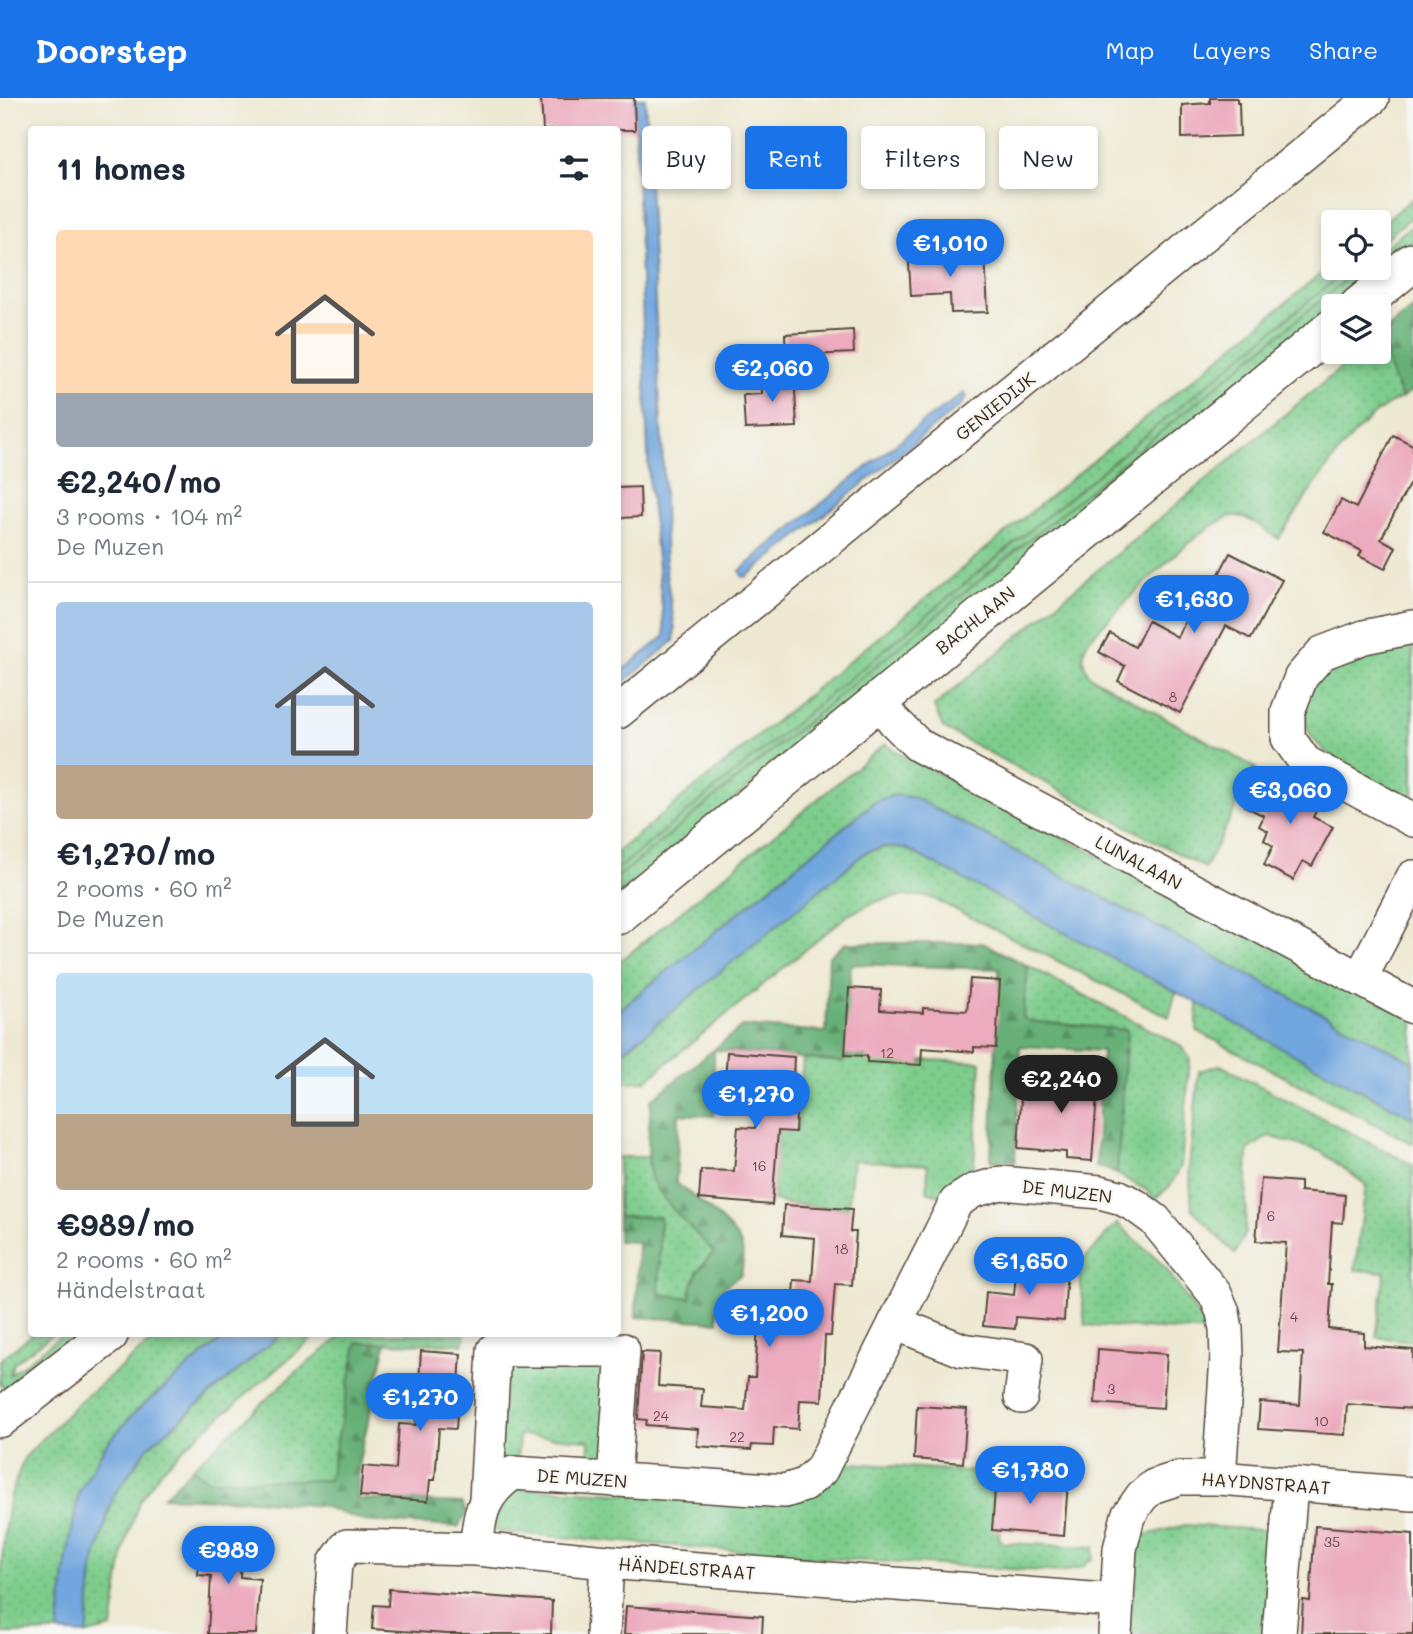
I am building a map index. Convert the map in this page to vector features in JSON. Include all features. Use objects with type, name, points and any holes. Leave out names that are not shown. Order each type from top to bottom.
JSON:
[{"type":"main road","points":[[1374,294],[1413,262]]},
{"type":"main road","name":"BACHLAAN","points":[[621,913],[1321,338]]},
{"type":"main road","points":[[0,1418],[104,1337]]},
{"type":"street","name":"GENIEDIJK","points":[[621,710],[1372,98]]},
{"type":"street","points":[[1413,627],[1364,637],[1322,653],[1301,677],[1289,711],[1288,738],[1305,762],[1413,820]]},
{"type":"street","name":"LUNALAAN","points":[[879,700],[894,721],[919,746],[1413,1007]]},
{"type":"street","points":[[1360,979],[1413,877]]},
{"type":"street","name":"DE MUZEN","points":[[477,1549],[478,1522],[486,1500],[499,1482],[513,1473],[785,1491],[804,1485],[821,1470],[956,1202],[973,1191],[1001,1183],[1100,1192],[1119,1197],[1155,1220],[1214,1294],[1223,1312],[1227,1357],[1219,1478]]},
{"type":"street","points":[[895,1323],[962,1350],[1026,1359],[1021,1397]]},
{"type":"street","points":[[486,1500],[494,1350],[622,1350],[614,1480]]},
{"type":"street","name":"HAYDNSTRAAT","points":[[1115,1634],[1122,1538],[1128,1516],[1142,1496],[1154,1486],[1179,1478],[1219,1478],[1413,1494]]},
{"type":"street","points":[[1279,1634],[1292,1485]]},
{"type":"street","name":"HÄNDELSTRAAT","points":[[330,1634],[335,1563],[347,1546],[477,1549],[607,1562],[1117,1601]]},
{"type":"street","points":[[603,1634],[607,1562]]},
{"type":"green space","points":[[1413,198],[1413,216],[1391,234],[1391,216]]},
{"type":"green space","points":[[1413,225],[1413,242],[1391,260],[1391,242]]},
{"type":"green space","points":[[1321,274],[1321,280],[1334,280],[621,867],[621,849]]},
{"type":"green space","points":[[1334,280],[1345,280],[1328,294],[1321,294],[1321,300],[621,875],[621,867]]},
{"type":"green space","points":[[1345,280],[1367,280],[1350,294],[1328,294]]},
{"type":"green space","points":[[1321,300],[1321,318],[621,893],[621,875]]},
{"type":"green space","points":[[1413,309],[1413,390],[1402,398],[1388,364],[1391,364],[1391,327]]},
{"type":"green space","points":[[1346,364],[1389,364],[1402,398],[1385,407],[1350,439],[1278,539],[1242,517],[1222,520],[1204,531],[1161,568],[1089,639],[1085,649],[1084,663],[1091,677],[1256,768],[1205,868],[943,728],[934,706]]},
{"type":"green space","points":[[1413,635],[1413,802],[1353,770],[1323,749],[1307,727],[1305,714],[1317,674],[1352,665],[1373,650]]},
{"type":"green space","points":[[885,744],[1413,1018],[1413,1062],[915,798],[896,795],[876,801],[621,1009],[621,961]]},
{"type":"green space","points":[[883,847],[905,848],[1176,991],[1169,1017],[930,897],[897,897],[878,901],[848,915],[645,1081],[621,1084],[621,1054],[866,852]]},
{"type":"green space","points":[[846,943],[983,943],[1028,966],[1023,1017],[1028,1021],[1127,1030],[1117,1174],[1096,1167],[1102,1051],[1020,1046],[1015,1162],[991,1161],[999,969],[851,964],[847,1056],[843,1062],[714,1050],[714,1116],[679,1114],[676,1183],[727,1226],[742,1249],[741,1275],[727,1284],[720,1294],[718,1322],[636,1317],[638,1242],[621,1241],[621,1216],[660,1217],[659,1294],[690,1298],[697,1273],[714,1252],[661,1195],[651,1177],[648,1148],[651,1100],[743,1026],[826,1032],[829,956]]},
{"type":"green space","points":[[1028,966],[1180,1045],[1190,1058],[1181,1167],[1170,1186],[1154,1199],[1148,1191],[1117,1174],[1127,1030],[1028,1021],[1023,1017]]},
{"type":"green space","points":[[1197,1002],[1413,1118],[1413,1144],[1197,1031]]},
{"type":"green space","points":[[847,1056],[890,1058],[890,1063],[922,1064],[922,1060],[981,1062],[973,1178],[951,1192],[940,1194],[927,1191],[928,1165],[853,1160],[848,1209],[772,1200],[777,1131],[797,1132],[803,1058],[843,1062]]},
{"type":"green space","points":[[1220,1065],[1413,1165],[1413,1341],[1376,1337],[1385,1272],[1355,1270],[1366,1185],[1320,1151],[1269,1136],[1248,1150],[1245,1233],[1235,1254],[1192,1209],[1189,1166],[1199,1071]]},
{"type":"green space","points":[[621,1157],[649,1157],[652,1179],[664,1197],[714,1252],[697,1272],[690,1298],[659,1294],[660,1217],[621,1216]]},
{"type":"green space","points":[[1117,1223],[1165,1267],[1209,1332],[1085,1325],[1079,1265]]},
{"type":"green space","points":[[29,1337],[49,1337],[14,1363],[10,1375],[59,1337],[80,1337],[7,1389],[0,1384],[0,1360]]},
{"type":"green space","points":[[157,1337],[224,1337],[133,1414],[103,1449],[79,1492],[67,1557],[58,1632],[1,1633],[0,1580],[9,1500],[24,1458],[80,1401]]},
{"type":"green space","points":[[277,1337],[314,1337],[188,1444],[160,1472],[139,1502],[124,1548],[112,1628],[87,1634],[93,1568],[113,1497],[147,1448]]},
{"type":"green space","points":[[340,1337],[464,1337],[463,1344],[357,1343],[329,1481],[208,1480],[192,1468],[295,1373]]},
{"type":"green space","points":[[357,1343],[386,1343],[359,1461],[357,1499],[462,1503],[467,1514],[458,1527],[364,1521],[322,1506],[255,1500],[163,1497],[192,1468],[208,1480],[329,1480]]},
{"type":"green space","points":[[501,1357],[614,1363],[608,1465],[588,1466],[589,1440],[519,1435],[517,1461],[495,1458]]},
{"type":"green space","points":[[837,1462],[1004,1474],[999,1538],[1004,1543],[1094,1547],[1093,1558],[1082,1567],[1063,1572],[851,1560],[498,1532],[489,1519],[507,1490],[523,1488],[788,1502]]},
{"type":"green space","points":[[1185,1525],[1277,1531],[1269,1634],[1130,1634],[1135,1558],[1142,1536]]},
{"type":"water","points":[[634,98],[645,98],[646,126],[642,126],[642,189],[649,189],[666,573],[675,629],[674,641],[621,685],[621,672],[665,636],[649,481]]},
{"type":"water","points":[[964,393],[967,397],[960,406],[754,571],[746,577],[742,576],[740,571],[761,552],[922,423]]},
{"type":"water","points":[[896,795],[915,798],[1413,1062],[1413,1118],[905,848],[883,847],[866,852],[621,1054],[621,1009],[876,801]]},
{"type":"water","points":[[224,1337],[277,1337],[147,1448],[113,1497],[93,1568],[87,1634],[58,1632],[67,1557],[79,1492],[103,1449],[133,1414]]},
{"type":"building","points":[[541,98],[634,98],[635,130],[621,130],[621,126],[543,126]]},
{"type":"building","points":[[1210,98],[1237,98],[1240,136],[1182,138],[1182,105],[1210,103]]},
{"type":"building","points":[[934,247],[935,256],[985,254],[988,312],[951,313],[950,294],[911,296],[908,248]]},
{"type":"building","points":[[853,330],[854,353],[786,356],[785,334]]},
{"type":"building","points":[[794,373],[797,427],[745,429],[743,395],[762,394],[761,375]]},
{"type":"building","points":[[1393,435],[1413,445],[1413,477],[1381,539],[1396,547],[1385,569],[1359,556],[1362,551],[1324,532],[1341,500],[1356,508]]},
{"type":"building","points":[[640,487],[641,517],[621,518],[621,488]]},
{"type":"building","points":[[1230,553],[1282,580],[1251,639],[1226,626],[1180,713],[1118,681],[1125,666],[1099,652],[1110,633],[1135,647],[1148,621],[1177,637],[1200,594],[1207,597]]},
{"type":"building","points":[[1284,778],[1323,798],[1313,817],[1333,827],[1312,866],[1303,861],[1293,880],[1264,865],[1273,846],[1264,840],[1268,831],[1259,826],[1264,816],[1245,806],[1255,786],[1265,792],[1270,782],[1280,787]]},
{"type":"building","points":[[970,979],[1000,981],[996,1048],[974,1047],[974,1052],[922,1048],[921,1065],[867,1062],[867,1056],[845,1055],[849,988],[881,990],[880,1010],[923,1013],[923,1008],[967,1011]]},
{"type":"building","points":[[727,1052],[794,1057],[793,1078],[798,1079],[795,1132],[778,1131],[772,1205],[699,1199],[701,1170],[734,1171],[738,1127],[755,1128],[758,1085],[725,1082]]},
{"type":"building","points":[[1065,1068],[1099,1070],[1092,1161],[1066,1159],[1066,1152],[1018,1148],[1022,1083],[1063,1086]]},
{"type":"building","points":[[1261,1179],[1300,1182],[1300,1191],[1345,1195],[1343,1223],[1332,1222],[1328,1284],[1332,1284],[1329,1329],[1364,1333],[1364,1346],[1413,1350],[1413,1409],[1347,1404],[1345,1435],[1258,1429],[1260,1402],[1300,1405],[1303,1353],[1278,1352],[1286,1243],[1256,1241]]},
{"type":"building","points":[[784,1205],[852,1209],[850,1232],[856,1232],[852,1285],[835,1284],[831,1336],[825,1336],[822,1401],[800,1400],[798,1429],[774,1427],[773,1446],[752,1445],[751,1450],[697,1446],[698,1429],[646,1425],[647,1420],[638,1419],[642,1352],[660,1353],[658,1386],[703,1389],[701,1407],[745,1410],[748,1377],[755,1377],[758,1323],[791,1325],[794,1280],[812,1281],[815,1238],[782,1235]]},
{"type":"building","points":[[1017,1262],[1067,1266],[1064,1321],[1016,1317],[1015,1329],[983,1326],[986,1292],[1014,1295]]},
{"type":"building","points":[[1098,1349],[1167,1354],[1163,1408],[1095,1403]]},
{"type":"building","points":[[421,1351],[461,1354],[456,1429],[439,1428],[435,1480],[430,1480],[428,1501],[360,1496],[363,1466],[396,1469],[399,1424],[416,1425]]},
{"type":"building","points":[[917,1406],[967,1409],[963,1463],[914,1459]]},
{"type":"building","points":[[996,1476],[1068,1482],[1064,1536],[992,1530]]},
{"type":"building","points":[[1315,1526],[1413,1534],[1413,1634],[1301,1634],[1303,1600],[1310,1601]]},
{"type":"building","points":[[202,1529],[236,1532],[233,1559],[241,1560],[240,1577],[260,1579],[256,1634],[208,1634],[211,1576],[198,1575]]},
{"type":"building","points":[[389,1589],[552,1601],[551,1634],[447,1634],[372,1629],[374,1605],[388,1606]]},
{"type":"building","points":[[626,1606],[763,1616],[762,1634],[624,1634]]}]
